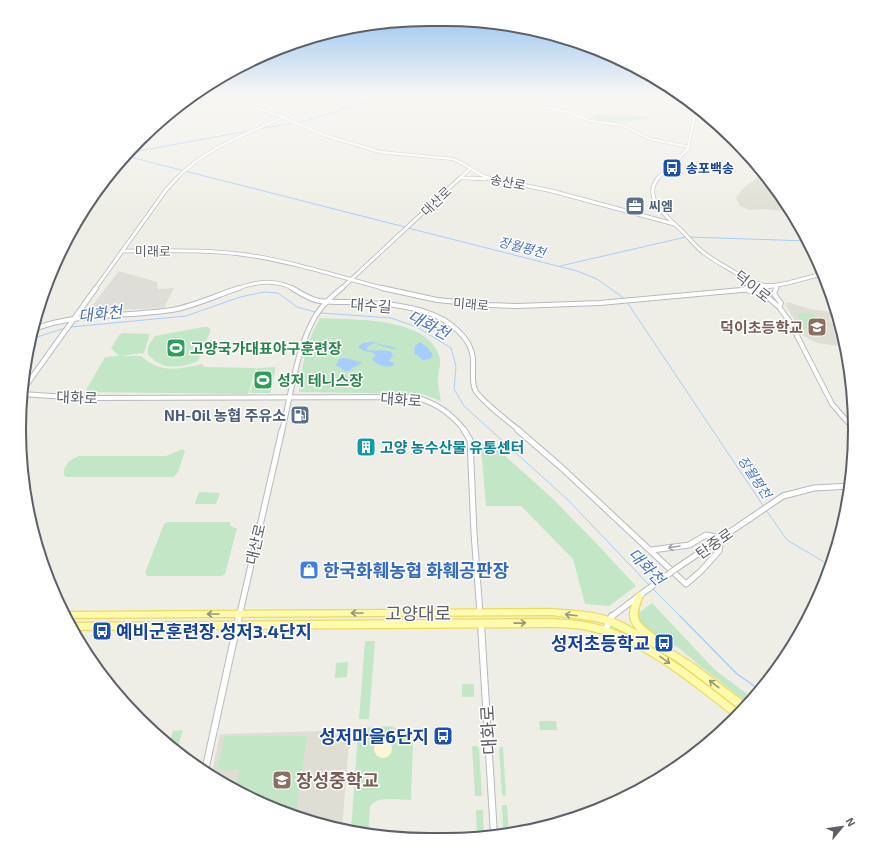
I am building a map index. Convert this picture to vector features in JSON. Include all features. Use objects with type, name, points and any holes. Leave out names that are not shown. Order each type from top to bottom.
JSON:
[{"type":"main road","points":[[641,594],[632,614],[634,623],[670,652]]},
{"type":"main road","name":"고양대로","points":[[72,615],[552,612],[593,617],[610,621],[650,640],[695,669],[740,704]]},
{"type":"main road","name":"고양대로","points":[[77,626],[554,623],[581,625],[605,631],[653,652],[692,679],[733,711]]},
{"type":"street","points":[[29,382],[166,190],[187,167],[208,153],[244,135]]},
{"type":"street","name":"송산로","points":[[324,135],[380,152],[453,159],[461,162],[470,169],[489,179],[552,191],[674,224]]},
{"type":"street","points":[[643,135],[650,139],[689,147]]},
{"type":"street","points":[[674,224],[658,208],[654,201],[651,188],[658,177],[682,156],[689,147],[691,135]]},
{"type":"street","name":"대산로","points":[[352,279],[470,169]]},
{"type":"street","name":"대산로","points":[[460,178],[489,179]]},
{"type":"street","name":"덕이로","points":[[674,224],[704,253],[750,281],[779,307],[790,322],[832,404],[848,422]]},
{"type":"street","points":[[118,257],[134,251],[128,244]]},
{"type":"street","name":"미래로","points":[[122,251],[196,252],[242,255],[307,267],[419,296],[480,305],[550,305],[760,289],[794,283],[817,276]]},
{"type":"street","points":[[326,302],[352,279]]},
{"type":"street","points":[[743,290],[750,284],[750,281],[763,285],[777,286],[774,294],[781,303],[779,307]]},
{"type":"street","name":"대수길","points":[[40,327],[53,321],[74,318],[175,309],[230,291],[270,282],[281,283],[313,300],[382,305],[416,310],[432,315],[462,334],[472,348],[474,358],[472,380],[476,391],[652,550],[686,584],[701,571],[719,551],[721,538]]},
{"type":"street","points":[[743,290],[771,299]]},
{"type":"street","name":"대산로","points":[[205,765],[305,336],[313,319],[326,302]]},
{"type":"street","name":"대화로","points":[[28,393],[81,398],[414,397],[433,403],[446,412],[467,432],[470,440],[474,533],[480,613]]},
{"type":"street","name":"탄중로","points":[[641,594],[774,501],[795,492],[814,488],[844,486]]},
{"type":"street","points":[[652,550],[689,545],[706,535],[721,538]]},
{"type":"street","points":[[605,631],[612,615],[641,594]]},
{"type":"street","name":"대화로","points":[[481,624],[494,830]]},
{"type":"shaded area","points":[[758,175],[784,211],[766,209],[749,210],[740,206],[736,198],[742,189],[757,178]]},
{"type":"shaded area","points":[[119,271],[157,282],[158,289],[174,288],[164,308],[94,311],[92,306]]},
{"type":"shaded area","name":"덕이초등학교","points":[[788,302],[810,309],[830,312],[832,318],[829,318],[835,329],[839,346],[817,343],[804,336],[785,304]]},
{"type":"shaded area","name":"장성중학교","points":[[350,730],[342,823],[300,812],[275,802],[251,791],[212,770],[220,734]]},
{"type":"green space","points":[[796,313],[814,314],[827,334],[807,333]]},
{"type":"green space","points":[[320,318],[370,320],[406,327],[421,334],[433,344],[440,358],[438,380],[441,401],[422,394],[299,392],[305,354],[315,326]]},
{"type":"green space","name":"고양국가대표야구훈련장","points":[[208,327],[211,330],[198,361],[185,365],[165,366],[153,359],[148,354],[148,346],[155,336]]},
{"type":"green space","points":[[120,334],[150,334],[144,353],[120,356],[141,356],[148,362],[163,368],[170,369],[202,364],[205,367],[256,368],[248,394],[85,392],[105,357],[119,356],[111,348]]},
{"type":"green space","name":"성저 테니스장","points":[[276,367],[270,393],[250,393],[257,368]]},
{"type":"green space","points":[[485,442],[492,444],[552,498],[636,586],[609,606],[585,604],[573,559],[521,506],[486,506],[481,447]]},
{"type":"green space","points":[[183,449],[185,451],[178,472],[174,477],[66,477],[64,475],[66,465],[79,456],[166,456]]},
{"type":"green space","points":[[199,492],[220,493],[216,504],[195,504]]},
{"type":"green space","points":[[168,522],[230,522],[230,525],[237,528],[225,574],[221,576],[147,576],[145,573],[164,524]]},
{"type":"green space","points":[[652,603],[715,670],[749,695],[744,700],[680,649],[646,628],[638,621],[639,613]]},
{"type":"green space","points":[[365,641],[375,641],[369,719],[359,719]]},
{"type":"green space","points":[[348,662],[347,677],[335,678],[336,663]]},
{"type":"green space","points":[[462,684],[474,684],[474,697],[462,697]]},
{"type":"green space","points":[[539,721],[556,721],[557,730],[540,730]]},
{"type":"green space","points":[[390,726],[401,730],[413,743],[411,800],[388,799],[373,803],[370,807],[368,828],[351,825],[358,732],[361,728]]},
{"type":"green space","points":[[183,730],[178,745],[169,738],[171,738],[173,731]]},
{"type":"green space","points":[[225,736],[307,736],[296,810],[236,783],[239,770],[217,770]]},
{"type":"green space","points":[[472,746],[477,746],[479,749],[482,796],[475,796]]},
{"type":"green space","points":[[500,747],[503,747],[506,796],[502,795]]},
{"type":"green space","points":[[502,805],[507,805],[509,828],[503,829]]},
{"type":"green space","points":[[476,810],[483,810],[484,831],[477,832]]},
{"type":"sand","points":[[379,740],[387,740],[392,745],[390,756],[387,758],[379,758],[374,753],[374,745]]},
{"type":"water","points":[[374,342],[395,348],[396,350],[374,343],[366,347],[368,350],[391,352],[393,355],[389,361],[394,363],[394,365],[388,367],[379,365],[372,359],[376,355],[375,354],[364,351],[358,347],[363,343]]},
{"type":"water","points":[[420,342],[428,348],[433,355],[430,359],[423,360],[414,353],[415,346]]},
{"type":"water","points":[[344,358],[363,362],[348,371],[345,371],[336,365],[339,359]]},
{"type":"waterway","points":[[137,151],[226,135]]},
{"type":"waterway","name":"장월평천","points":[[131,157],[405,227]]},
{"type":"waterway","name":"장월평천","points":[[408,228],[577,271],[597,279],[625,299]]},
{"type":"waterway","points":[[560,266],[686,237]]},
{"type":"waterway","points":[[689,237],[801,241]]},
{"type":"waterway","name":"대화천","points":[[71,327],[186,316],[240,297],[264,292],[278,293],[297,307],[315,312]]},
{"type":"waterway","name":"장월평천","points":[[627,302],[764,507]]},
{"type":"waterway","name":"대화천","points":[[321,313],[391,318],[417,327],[451,348],[456,366],[454,389],[464,406],[568,500],[650,586]]},
{"type":"waterway","name":"대화천","points":[[37,337],[65,328]]},
{"type":"waterway","points":[[766,510],[787,540],[826,563]]},
{"type":"waterway","name":"대화천","points":[[652,588],[680,616]]},
{"type":"waterway","name":"대화천","points":[[680,616],[737,674],[755,687]]},
{"type":"place","name":"송포백송","points":[[672,168]]},
{"type":"place","name":"씨엠","points":[[635,206]]},
{"type":"place","name":"덕이초등학교","points":[[817,327]]},
{"type":"place","name":"고양국가대표야구훈련장","points":[[176,348]]},
{"type":"place","name":"성저 테니스장","points":[[263,380]]},
{"type":"place","name":"NH-Oil 농협 주유소","points":[[300,415]]},
{"type":"place","name":"고양 농수산물 유통센터","points":[[366,447]]},
{"type":"place","name":"한국화훼농협 화훼공판장","points":[[309,570]]},
{"type":"place","name":"예비군훈련장.성저3.4단지","points":[[102,631]]},
{"type":"place","name":"성저초등학교","points":[[664,643]]},
{"type":"place","name":"성저마을6단지","points":[[443,736]]},
{"type":"place","name":"장성중학교","points":[[282,780]]}]
